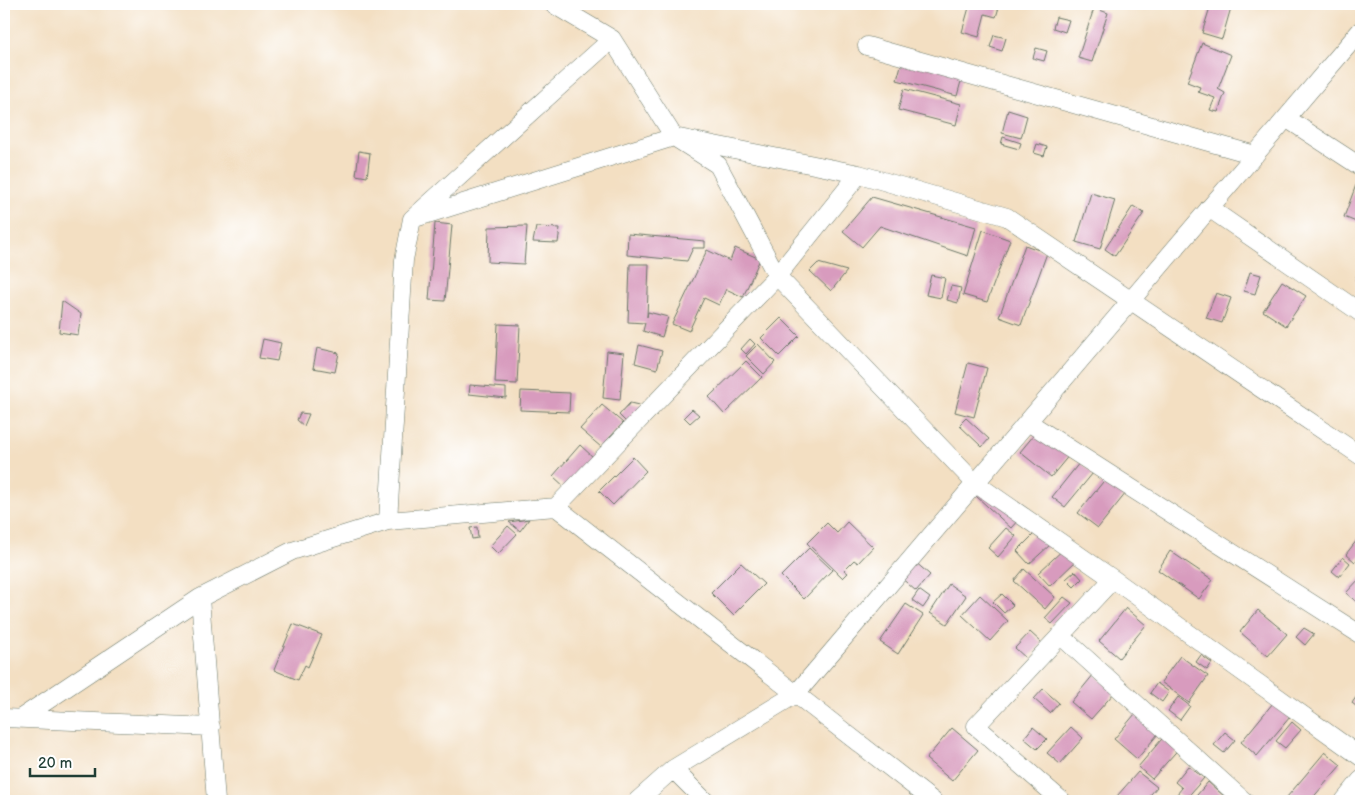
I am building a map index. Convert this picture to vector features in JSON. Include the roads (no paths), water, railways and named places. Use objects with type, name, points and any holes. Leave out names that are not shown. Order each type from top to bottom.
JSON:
[{"type":"street","points":[[553,4],[612,39],[674,137],[718,165],[777,276],[975,484],[1113,579],[1361,757]]},
{"type":"street","points":[[637,801],[673,769],[796,694],[1361,30]]},
{"type":"street","points":[[388,521],[404,260],[412,219],[612,39]]},
{"type":"street","points":[[867,46],[1255,155]]},
{"type":"street","points":[[1286,118],[1361,167]]},
{"type":"street","points":[[412,219],[674,137],[859,174],[1007,217],[1361,456]]},
{"type":"street","points":[[21,718],[200,598],[292,552],[388,521],[556,507],[777,276],[859,174]]},
{"type":"street","points":[[1209,208],[1361,313]]},
{"type":"street","points":[[1028,422],[1361,635]]},
{"type":"street","points":[[556,507],[933,801]]},
{"type":"street","points":[[1062,801],[976,726],[1113,579]]},
{"type":"street","points":[[200,598],[216,801]]},
{"type":"street","points":[[1060,635],[1244,801]]},
{"type":"street","points":[[4,718],[211,727]]},
{"type":"street","points":[[673,769],[705,801]]},
{"type":"street","points":[[1344,801],[1361,780]]}]
